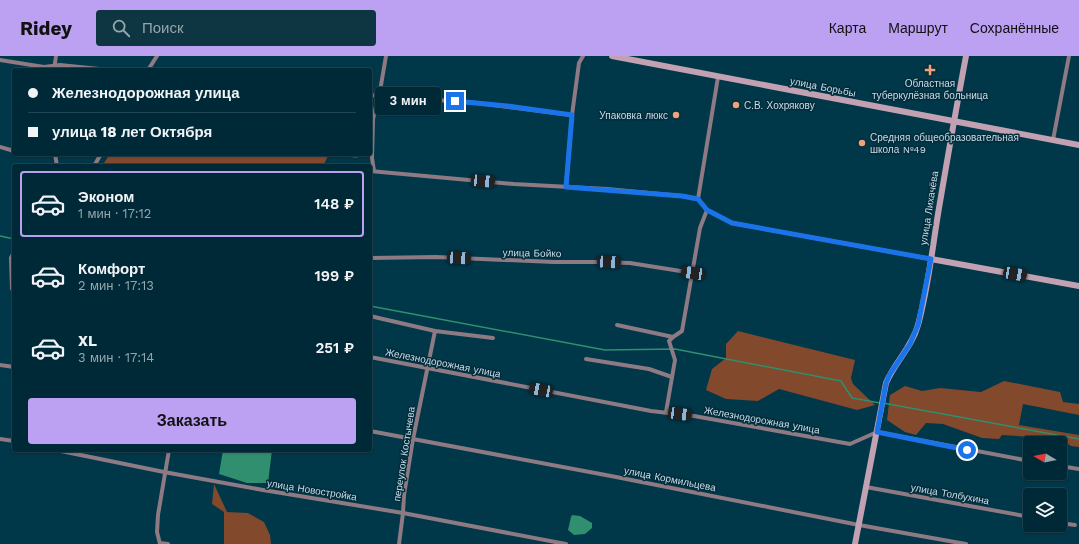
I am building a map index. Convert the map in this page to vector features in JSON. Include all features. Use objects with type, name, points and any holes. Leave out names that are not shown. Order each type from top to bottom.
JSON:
[{"type":"street","points":[[54,68],[56,56]]},
{"type":"street","points":[[149,68],[157,56]]},
{"type":"street","points":[[386,56],[379,96],[373,119],[372,171],[682,196],[698,199],[707,210],[732,223],[1079,286]]},
{"type":"street","points":[[566,187],[572,115],[579,63],[583,56]]},
{"type":"street","name":"улица Борьбы","points":[[612,56],[1079,145]]},
{"type":"street","name":"улица Лихачёва","points":[[855,544],[886,383],[890,374],[910,344],[918,325],[931,259],[953,121],[966,56]]},
{"type":"street","points":[[1053,140],[1069,56]]},
{"type":"street","points":[[0,60],[54,68],[60,65],[89,68]]},
{"type":"street","points":[[698,199],[718,77]]},
{"type":"street","points":[[372,95],[477,103],[572,115]]},
{"type":"street","points":[[0,147],[12,150]]},
{"type":"street","points":[[666,412],[675,360],[669,341],[682,331],[700,228],[707,210]]},
{"type":"street","points":[[12,256],[12,274]]},
{"type":"street","name":"улица Бойко","points":[[372,258],[436,257],[598,262],[630,264],[693,273]]},
{"type":"street","points":[[372,316],[435,331],[493,338]]},
{"type":"street","points":[[617,325],[673,337]]},
{"type":"street","name":"переулок Костычева","points":[[399,544],[404,495],[413,439],[435,331]]},
{"type":"street","name":"Железнодорожная улица","points":[[372,357],[645,410],[701,417],[850,444],[877,432]]},
{"type":"street","points":[[586,359],[649,369],[672,377]]},
{"type":"street","points":[[0,365],[12,367]]},
{"type":"street","name":"улица Кормильцева","points":[[372,431],[612,476],[859,525],[966,544]]},
{"type":"street","points":[[877,432],[1023,460]]},
{"type":"street","points":[[0,439],[12,442]]},
{"type":"street","name":"улица Новостройка","points":[[66,452],[164,472],[403,513],[566,544]]},
{"type":"street","points":[[168,452],[158,514],[157,532],[160,543],[168,544]]},
{"type":"street","points":[[1067,467],[1079,469]]},
{"type":"street","name":"улица Толбухина","points":[[866,487],[1023,516]]},
{"type":"street","points":[[1067,524],[1075,525]]},
{"type":"shaded area","points":[[109,156],[328,156],[324,164],[103,164]]},
{"type":"shaded area","points":[[345,156],[362,156],[356,158]]},
{"type":"shaded area","points":[[738,331],[855,360],[851,378],[853,384],[875,405],[857,410],[779,389],[758,401],[726,399],[706,390],[712,369],[726,358],[726,344]]},
{"type":"shaded area","points":[[1004,381],[1060,392],[1063,402],[1079,404],[1079,415],[1023,404],[1019,425],[1079,435],[1079,447],[1071,446],[1067,444],[1067,436],[1002,435],[999,439],[982,438],[943,424],[926,423],[916,435],[905,432],[887,420],[890,395],[905,386],[922,391],[940,388],[981,392]]},
{"type":"shaded area","points":[[223,452],[272,452],[268,483],[247,483],[219,474]]},
{"type":"shaded area","points":[[214,484],[227,512],[248,513],[264,522],[270,535],[271,544],[224,544],[224,512],[212,504]]},
{"type":"shaded area","points":[[572,515],[580,516],[592,523],[592,528],[585,534],[574,535],[568,530]]},
{"type":"waterway","points":[[0,236],[12,239]]},
{"type":"waterway","points":[[372,306],[605,350],[675,349],[841,381],[852,398],[880,403]]},
{"type":"waterway","points":[[883,403],[1079,439]]},
{"type":"place","name":"Областная туберкулёзная больница","points":[[930,70]]},
{"type":"place","name":"С.В. Хохрякову","points":[[736,105]]},
{"type":"place","name":"Упаковка люкс","points":[[676,115]]},
{"type":"place","name":"Средняя общеобразовательная школа №49","points":[[862,143]]},
{"type":"route","points":[[455,101],[507,106],[572,115],[566,187],[607,189],[682,196],[698,199],[707,210],[732,223],[931,259],[918,325],[910,344],[890,374],[886,383],[877,432],[967,450]]}]
